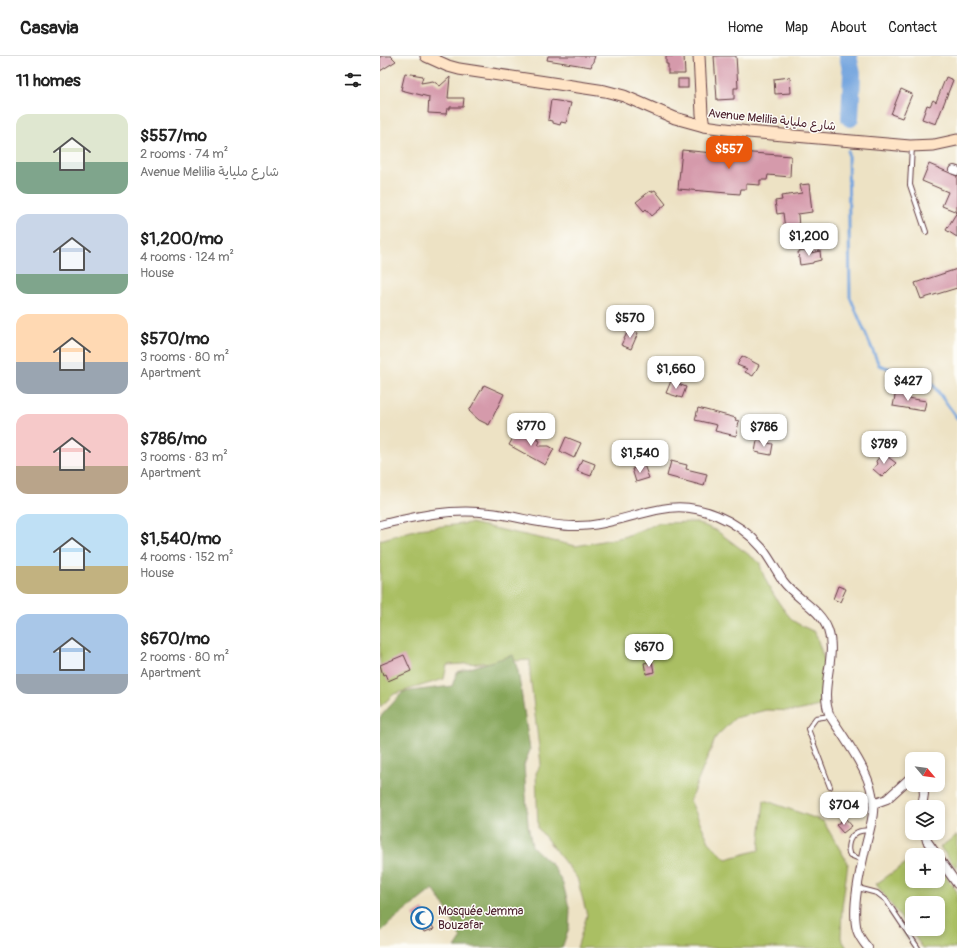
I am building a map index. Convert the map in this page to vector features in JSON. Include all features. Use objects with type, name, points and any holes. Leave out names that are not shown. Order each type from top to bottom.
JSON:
[{"type":"street","name":"Avenue Melilia شارع ملياية","points":[[426,56],[448,66],[605,91],[624,96],[675,118],[704,126],[748,132],[912,146],[934,145],[957,140]]},
{"type":"street","points":[[699,56],[704,126]]},
{"type":"street","points":[[380,525],[433,513],[462,510],[491,513],[548,524],[574,526],[600,524],[664,508],[690,508],[710,513],[728,521],[749,535],[762,548],[791,591],[804,600],[819,614],[828,629],[830,642],[830,662],[825,696],[826,708],[866,777],[872,793],[874,809],[862,860],[856,913],[857,929],[868,948]]},
{"type":"street","points":[[873,804],[888,799],[905,783]]},
{"type":"street","points":[[945,867],[957,884]]},
{"type":"lane","points":[[912,146],[910,185],[926,232]]},
{"type":"lane","points":[[830,716],[816,718],[808,729],[830,787]]},
{"type":"lane","points":[[862,860],[850,855],[848,848],[851,838],[855,833],[870,830]]},
{"type":"lane","points":[[858,888],[877,893],[882,896],[918,948]]},
{"type":"green space","points":[[696,522],[717,531],[760,563],[769,586],[785,611],[795,622],[815,632],[824,659],[820,706],[797,711],[766,710],[735,718],[716,737],[690,800],[709,842],[726,859],[759,850],[764,800],[823,821],[848,863],[842,908],[841,938],[847,948],[577,948],[587,915],[577,878],[538,828],[536,773],[541,764],[530,675],[530,660],[447,665],[444,679],[394,694],[380,707],[380,540],[418,529],[470,523],[576,546],[623,537],[659,523]]},
{"type":"green space","points":[[513,655],[518,671],[530,750],[524,765],[528,825],[532,846],[553,866],[563,884],[570,911],[569,928],[562,948],[455,948],[461,939],[447,910],[433,889],[391,922],[380,933],[380,717],[403,692],[452,686],[457,672]]},
{"type":"green space","points":[[957,835],[957,869],[945,853],[945,848],[940,847]]},
{"type":"green space","points":[[905,864],[905,888],[945,888],[945,875],[957,891],[957,948],[923,948],[914,936],[945,936],[945,896],[905,896],[905,923],[876,884]]},
{"type":"building","points":[[380,56],[391,56],[396,61],[380,71]]},
{"type":"building","points":[[548,56],[595,56],[591,67],[547,60]]},
{"type":"building","points":[[666,56],[684,56],[685,74],[668,74]]},
{"type":"building","points":[[714,56],[736,56],[738,88],[734,88],[734,99],[717,100]]},
{"type":"building","points":[[405,73],[423,76],[421,83],[433,81],[440,86],[450,77],[448,98],[464,98],[463,107],[450,107],[450,109],[447,109],[446,114],[428,113],[429,97],[401,90]]},
{"type":"building","points":[[790,77],[791,93],[775,94],[774,79]]},
{"type":"building","points":[[946,77],[953,80],[936,124],[922,119],[927,105],[930,106],[933,100],[936,102]]},
{"type":"building","points":[[678,79],[688,79],[688,88],[678,88]]},
{"type":"building","points":[[901,89],[912,94],[902,118],[891,114]]},
{"type":"building","points":[[551,100],[571,103],[566,123],[561,122],[560,125],[548,120]]},
{"type":"building","points":[[713,148],[740,150],[740,152],[791,156],[790,177],[768,175],[767,180],[760,180],[760,185],[746,184],[746,189],[741,189],[740,194],[678,189],[682,150],[713,153]]},
{"type":"building","points":[[929,164],[957,176],[957,212],[942,206],[948,192],[922,181]]},
{"type":"building","points":[[809,184],[812,212],[798,214],[799,228],[785,229],[783,213],[777,214],[775,201],[782,200],[781,196],[802,193],[800,185]]},
{"type":"building","points":[[655,190],[666,204],[652,216],[646,209],[644,211],[636,202],[650,191]]},
{"type":"building","points":[[957,212],[957,237],[946,230]]},
{"type":"building","points":[[811,250],[811,253],[820,251],[821,260],[800,265],[798,252]]},
{"type":"building","points":[[957,269],[957,288],[921,299],[915,283]]},
{"type":"building","points":[[629,329],[638,333],[631,349],[621,345]]},
{"type":"building","points":[[742,356],[759,365],[753,376],[745,372],[747,369],[737,365]]},
{"type":"building","points":[[671,381],[686,387],[682,398],[666,393]]},
{"type":"building","points":[[484,385],[504,394],[489,425],[479,420],[469,411]]},
{"type":"building","points":[[896,391],[908,393],[907,398],[926,401],[924,411],[893,406]]},
{"type":"building","points":[[698,408],[736,418],[735,420],[739,421],[736,436],[715,431],[717,425],[695,420]]},
{"type":"building","points":[[518,429],[540,441],[538,446],[549,446],[554,449],[545,465],[509,445]]},
{"type":"building","points":[[566,437],[581,443],[574,458],[560,451]]},
{"type":"building","points":[[757,441],[773,444],[771,455],[755,452]]},
{"type":"building","points":[[882,454],[896,463],[882,477],[873,469],[877,464],[876,461]]},
{"type":"building","points":[[582,459],[595,464],[591,476],[577,471]]},
{"type":"building","points":[[671,461],[687,465],[686,469],[707,474],[704,486],[667,476]]},
{"type":"building","points":[[644,465],[649,478],[636,482],[632,469]]},
{"type":"building","points":[[838,586],[846,589],[840,602],[833,599]]},
{"type":"building","points":[[404,655],[411,671],[388,681],[385,674],[383,675],[380,665]]},
{"type":"building","points":[[652,661],[654,672],[646,674],[644,663]]},
{"type":"building","points":[[845,818],[852,826],[843,833],[836,825]]},
{"type":"building","name":"Mosquée Jemma Bouzafar","points":[[423,909],[434,929],[424,932],[413,915]]},
{"type":"waterway","points":[[848,56],[852,74],[850,118]]},
{"type":"waterway","points":[[848,151],[850,297],[879,365],[931,382],[957,418]]},
{"type":"place","name":"Mosquée Jemma Bouzafar","points":[[422,918]]}]
